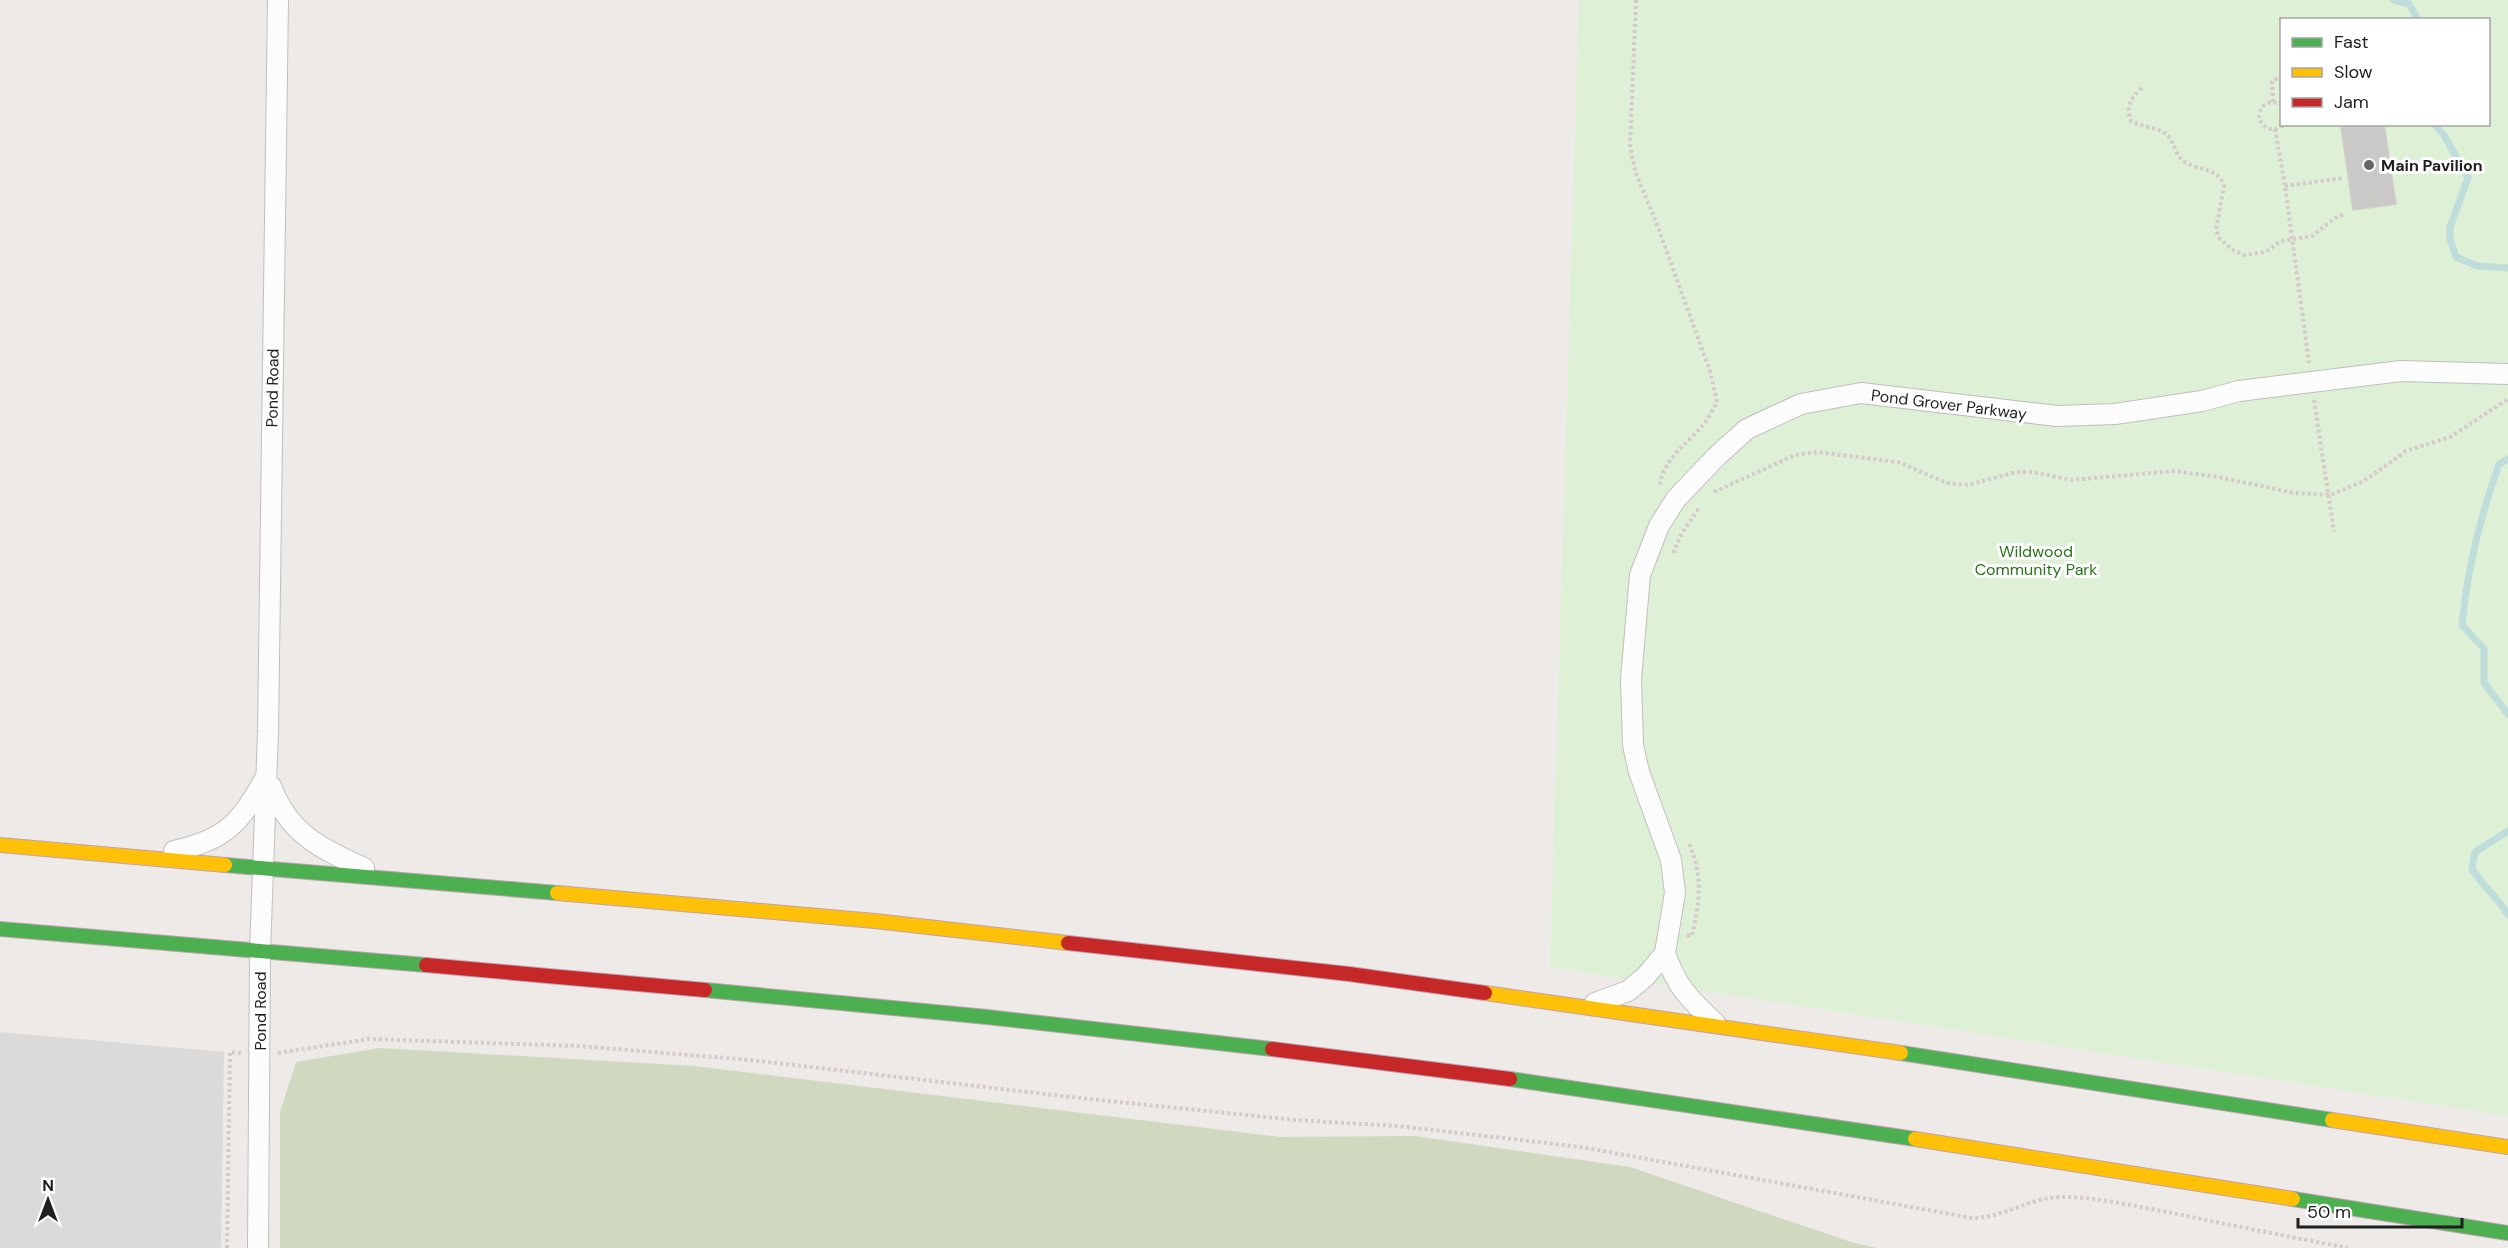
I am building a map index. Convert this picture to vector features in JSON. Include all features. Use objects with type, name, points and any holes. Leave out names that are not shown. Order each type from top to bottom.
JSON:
[{"type":"highway","points":[[0,845],[766,910],[1349,974],[1717,1025],[2508,1147]]},
{"type":"highway","points":[[0,929],[852,1003],[1325,1056],[1784,1120],[2508,1233]]},
{"type":"street","name":"Pond Road","points":[[258,1248],[260,952],[267,775],[278,0]]},
{"type":"street","name":"Pond Grover Parkway","points":[[1665,953],[1675,893],[1674,878],[1671,860],[1639,772],[1633,745],[1631,679],[1640,575],[1659,526],[1676,499],[1717,456],[1747,429],[1801,404],[1861,393],[2057,416],[2115,414],[2202,401],[2239,391],[2401,371],[2508,374]]},
{"type":"street","name":"Pond Road","points":[[267,775],[280,810],[300,834],[333,855],[386,878]]},
{"type":"street","points":[[148,857],[203,844],[223,833],[240,818],[267,775]]},
{"type":"street","points":[[1588,1006],[1628,991],[1646,976],[1665,953]]},
{"type":"street","points":[[1665,953],[1674,978],[1686,995],[1717,1025]]},
{"type":"path","points":[[1636,0],[1630,147],[1636,174],[1656,219],[1710,372],[1718,402],[1704,425],[1678,450],[1661,473],[1660,486],[1676,499]]},
{"type":"path","points":[[2273,102],[2272,81],[2280,77]]},
{"type":"path","points":[[2142,88],[2131,98],[2128,106],[2131,122],[2165,132],[2184,162],[2210,171],[2222,179],[2224,186],[2216,229],[2219,238],[2232,250],[2245,255],[2265,252],[2282,241],[2312,236],[2338,216],[2346,214]]},
{"type":"path","points":[[2280,104],[2273,102],[2262,107],[2259,119],[2267,129],[2276,129],[2281,126]]},
{"type":"path","points":[[2276,129],[2334,532]]},
{"type":"path","points":[[2285,186],[2343,178]]},
{"type":"path","points":[[1707,499],[1721,487],[1795,455],[1817,452],[1898,462],[1947,483],[1968,484],[2017,472],[2033,472],[2071,480],[2175,471],[2219,477],[2294,493],[2330,495],[2364,481],[2406,451],[2450,437],[2508,399]]},
{"type":"path","points":[[1669,562],[1682,533],[1700,505]]},
{"type":"path","points":[[1669,933],[1692,936],[1699,904],[1700,882],[1695,859],[1687,839]]},
{"type":"path","points":[[227,1248],[230,1052],[259,1054],[295,1052],[369,1039],[578,1046],[750,1060],[1295,1120],[1398,1126],[1581,1146],[1972,1218],[1986,1218],[2040,1200],[2061,1197],[2087,1199],[2148,1208],[2348,1248]]},
{"type":"shaded area","points":[[0,1032],[224,1052],[221,1248],[0,1248]]},
{"type":"green space","name":"Wildwood Community Park","points":[[1579,0],[2508,0],[2508,1116],[1550,967]]},
{"type":"green space","points":[[380,1048],[694,1066],[1280,1137],[1415,1136],[1630,1167],[1854,1243],[1878,1248],[280,1248],[280,1112],[296,1062]]},
{"type":"building","name":"Main Pavilion","points":[[2384,126],[2396,204],[2353,210],[2341,127]]},
{"type":"waterway","points":[[2394,0],[2409,4],[2416,18]]},
{"type":"waterway","points":[[2436,126],[2444,135],[2468,178],[2450,227],[2450,239],[2456,257],[2477,266],[2508,268]]},
{"type":"waterway","points":[[2508,459],[2499,464],[2480,523],[2467,584],[2462,625],[2484,649],[2484,683],[2508,714]]},
{"type":"waterway","points":[[2508,831],[2475,852],[2472,869],[2508,915]]},
{"type":"traffic: fast","points":[[225,865],[557,893]]},
{"type":"traffic: fast","points":[[0,929],[426,965]]},
{"type":"traffic: fast","points":[[705,990],[987,1017],[1272,1049]]},
{"type":"traffic: fast","points":[[1901,1053],[2332,1120]]},
{"type":"traffic: fast","points":[[1510,1079],[1915,1139]]},
{"type":"traffic: fast","points":[[2293,1199],[2508,1233]]},
{"type":"traffic: slow","points":[[0,845],[225,865]]},
{"type":"traffic: slow","points":[[557,893],[875,921],[1068,943]]},
{"type":"traffic: slow","points":[[1485,993],[1901,1053]]},
{"type":"traffic: slow","points":[[2332,1120],[2508,1147]]},
{"type":"traffic: slow","points":[[1915,1139],[2293,1199]]},
{"type":"traffic: jam","points":[[1068,943],[1349,974],[1485,993]]},
{"type":"traffic: jam","points":[[426,965],[705,990]]},
{"type":"traffic: jam","points":[[1272,1049],[1510,1079]]},
{"type":"place","name":"Main Pavilion","points":[[2369,165]]}]
